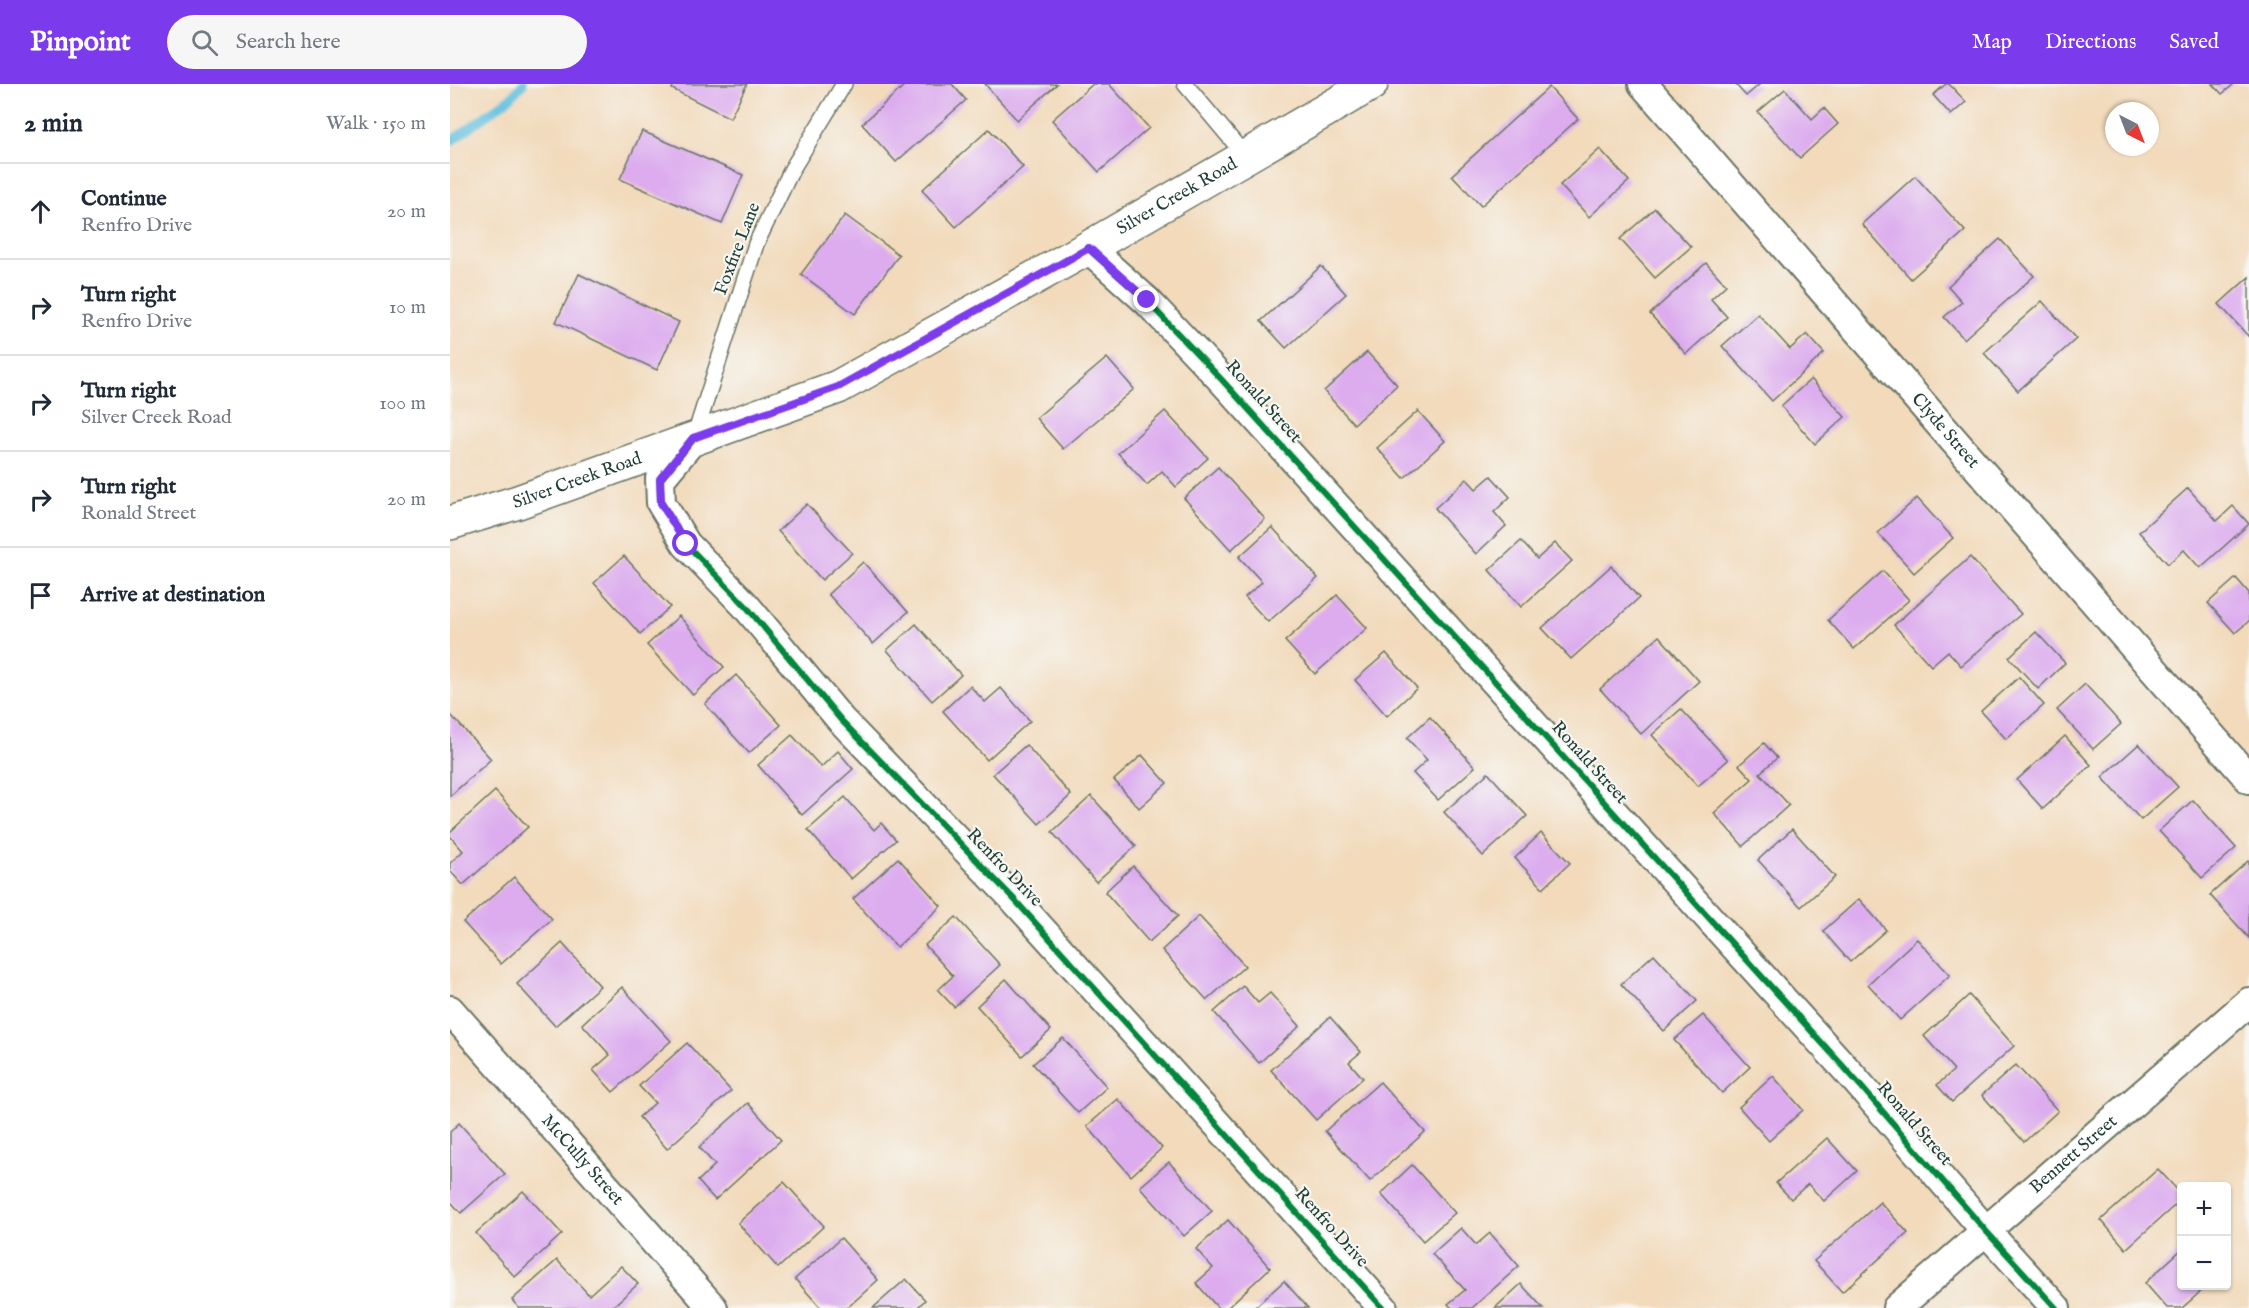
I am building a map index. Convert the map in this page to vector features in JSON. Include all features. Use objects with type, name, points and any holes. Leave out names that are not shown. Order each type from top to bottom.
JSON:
[{"type":"street","name":"Silver Creek Road","points":[[450,523],[518,502],[838,387],[1089,248],[1371,84]]},
{"type":"street","name":"Clyde Street","points":[[1643,84],[2249,780]]},
{"type":"street","name":"Ronald Street","points":[[1089,248],[1147,300],[1222,380],[1852,1076],[2055,1308]]},
{"type":"street","name":"Renfro Drive","points":[[693,438],[660,479],[661,503],[686,544],[745,605],[841,720],[1013,898],[1383,1308]]},
{"type":"street","name":"Bennett Street","points":[[1897,1308],[2249,1002]]},
{"type":"street","name":"McCully Street","points":[[450,1010],[713,1308]]},
{"type":"lane","name":"Foxfire Lane","points":[[693,438],[756,244],[792,169],[844,84]]},
{"type":"lane","points":[[1185,84],[1247,158]]},
{"type":"building","points":[[674,84],[747,84],[730,118],[672,89]]},
{"type":"building","points":[[906,84],[952,84],[966,100],[896,162],[862,124]]},
{"type":"building","points":[[985,84],[1057,84],[1017,120]]},
{"type":"building","points":[[1093,84],[1109,84],[1149,128],[1099,172],[1052,120]]},
{"type":"building","points":[[1735,84],[1760,84],[1746,96]]},
{"type":"building","points":[[1949,84],[1966,102],[1951,115],[1933,95]]},
{"type":"building","points":[[2213,84],[2234,84],[2222,94]]},
{"type":"building","points":[[1549,87],[1578,119],[1481,206],[1452,175]]},
{"type":"building","points":[[1785,89],[1812,119],[1824,108],[1838,124],[1800,158],[1758,112]]},
{"type":"building","points":[[989,129],[1023,167],[956,227],[922,190]]},
{"type":"building","points":[[642,131],[743,175],[722,224],[620,179]]},
{"type":"building","points":[[1600,149],[1629,181],[1589,217],[1560,185]]},
{"type":"building","points":[[1915,176],[1965,231],[1911,279],[1862,224]]},
{"type":"building","points":[[1655,208],[1691,247],[1655,278],[1620,239]]},
{"type":"building","points":[[845,215],[899,255],[855,314],[801,274]]},
{"type":"building","points":[[2000,239],[2034,276],[1964,339],[1944,317],[1962,302],[1948,286]]},
{"type":"building","points":[[1706,263],[1726,285],[1711,299],[1727,317],[1686,354],[1650,314]]},
{"type":"building","points":[[1321,266],[1346,294],[1286,348],[1261,321]]},
{"type":"building","points":[[579,274],[679,322],[657,370],[556,322]]},
{"type":"building","points":[[2249,277],[2249,337],[2219,304]]},
{"type":"building","points":[[2042,301],[2076,339],[2018,391],[1984,353]]},
{"type":"building","points":[[1758,314],[1790,349],[1807,334],[1824,353],[1772,401],[1722,346]]},
{"type":"building","points":[[1367,352],[1397,385],[1354,424],[1324,391]]},
{"type":"building","points":[[1107,358],[1134,389],[1063,449],[1036,418]]},
{"type":"building","points":[[1811,379],[1845,417],[1815,444],[1781,406]]},
{"type":"building","points":[[1165,411],[1208,458],[1176,487],[1162,471],[1147,485],[1118,453]]},
{"type":"building","points":[[1418,411],[1445,441],[1404,478],[1377,448]]},
{"type":"building","points":[[1218,467],[1265,519],[1231,550],[1184,498]]},
{"type":"building","points":[[1491,476],[1510,497],[1494,512],[1506,526],[1476,554],[1435,508],[1467,479],[1476,489]]},
{"type":"building","points":[[2188,488],[2217,521],[2233,506],[2249,524],[2200,568],[2184,550],[2168,564],[2139,532]]},
{"type":"building","points":[[1917,498],[1953,538],[1914,573],[1878,533]]},
{"type":"building","points":[[807,504],[852,553],[822,580],[778,531]]},
{"type":"building","points":[[1272,527],[1318,578],[1268,622],[1245,597],[1262,582],[1239,557]]},
{"type":"building","points":[[1521,541],[1537,559],[1555,543],[1572,561],[1521,607],[1489,570]]},
{"type":"building","points":[[624,556],[670,607],[640,634],[594,583]]},
{"type":"building","points":[[1970,557],[2021,614],[1961,666],[1948,651],[1931,666],[1894,625]]},
{"type":"building","points":[[863,562],[908,612],[873,644],[828,594]]},
{"type":"building","points":[[1611,566],[1639,598],[1571,659],[1542,628]]},
{"type":"building","points":[[1883,571],[1909,600],[1854,649],[1828,620]]},
{"type":"building","points":[[2236,578],[2249,593],[2249,621],[2235,633],[2208,603]]},
{"type":"building","points":[[1337,595],[1367,628],[1315,674],[1285,641]]},
{"type":"building","points":[[679,616],[724,667],[693,695],[647,645]]},
{"type":"building","points":[[916,624],[961,675],[932,701],[887,650]]},
{"type":"building","points":[[2036,632],[2065,663],[2038,689],[2009,657]]},
{"type":"building","points":[[1659,636],[1699,681],[1641,734],[1600,689]]},
{"type":"building","points":[[1386,653],[1417,688],[1387,716],[1355,680]]},
{"type":"building","points":[[736,675],[781,725],[749,753],[705,704]]},
{"type":"building","points":[[2019,677],[2044,705],[2006,739],[1981,711]]},
{"type":"building","points":[[2085,684],[2121,724],[2093,749],[2057,710]]},
{"type":"building","points":[[970,686],[985,702],[1001,688],[1030,721],[987,760],[943,711]]},
{"type":"building","points":[[1681,709],[1728,760],[1698,786],[1652,735]]},
{"type":"building","points":[[450,714],[491,759],[450,796]]},
{"type":"building","points":[[1430,717],[1475,767],[1438,800],[1413,773],[1427,760],[1407,738]]},
{"type":"building","points":[[792,735],[821,767],[838,751],[853,769],[802,815],[758,765]]},
{"type":"building","points":[[2065,736],[2091,765],[2043,809],[2017,780]]},
{"type":"building","points":[[1764,743],[1777,758],[1760,773],[1789,805],[1743,846],[1714,813],[1752,779],[1739,765]]},
{"type":"building","points":[[2139,744],[2178,787],[2141,820],[2102,777]]},
{"type":"building","points":[[1026,745],[1071,795],[1039,824],[993,774]]},
{"type":"building","points":[[1142,755],[1167,783],[1139,808],[1114,780]]},
{"type":"building","points":[[1488,773],[1527,816],[1483,856],[1444,812]]},
{"type":"building","points":[[495,791],[528,827],[463,885],[450,871],[450,863],[463,851],[450,836],[450,832]]},
{"type":"building","points":[[1091,796],[1136,846],[1096,882],[1052,832]]},
{"type":"building","points":[[845,797],[874,830],[881,823],[896,840],[851,879],[808,830]]},
{"type":"building","points":[[2193,800],[2236,848],[2202,878],[2159,831]]},
{"type":"building","points":[[1792,829],[1835,877],[1801,907],[1758,860]]},
{"type":"building","points":[[1541,833],[1570,863],[1543,888],[1515,858]]},
{"type":"building","points":[[898,858],[941,906],[897,947],[853,899]]},
{"type":"building","points":[[2249,862],[2249,938],[2210,895]]},
{"type":"building","points":[[1133,866],[1178,916],[1149,942],[1105,892]]},
{"type":"building","points":[[514,877],[552,919],[501,964],[463,922]]},
{"type":"building","points":[[1859,899],[1886,930],[1850,962],[1823,931]]},
{"type":"building","points":[[1199,916],[1245,966],[1207,1000],[1162,950]]},
{"type":"building","points":[[956,917],[1000,965],[954,1007],[938,990],[953,976],[925,945]]},
{"type":"building","points":[[1917,939],[1950,975],[1900,1020],[1868,984]]},
{"type":"building","points":[[562,943],[600,986],[555,1026],[517,984]]},
{"type":"building","points":[[1654,954],[1697,1001],[1664,1031],[1621,984]]},
{"type":"building","points":[[1006,979],[1051,1030],[1022,1056],[977,1006]]},
{"type":"building","points":[[1243,986],[1258,1003],[1270,993],[1300,1026],[1259,1063],[1214,1012]]},
{"type":"building","points":[[622,987],[671,1041],[613,1092],[593,1070],[610,1055],[582,1024]]},
{"type":"building","points":[[1969,995],[2014,1046],[1952,1102],[1937,1085],[1954,1070],[1924,1036]]},
{"type":"building","points":[[1703,1015],[1750,1067],[1722,1093],[1674,1040]]},
{"type":"building","points":[[1330,1017],[1361,1052],[1349,1062],[1363,1078],[1316,1120],[1271,1070]]},
{"type":"building","points":[[1063,1038],[1107,1087],[1078,1113],[1033,1064]]},
{"type":"building","points":[[687,1043],[731,1091],[667,1149],[639,1117],[655,1103],[639,1086]]},
{"type":"building","points":[[2016,1065],[2058,1111],[2024,1142],[1982,1095]]},
{"type":"building","points":[[1773,1076],[1803,1110],[1769,1141],[1739,1107]]},
{"type":"building","points":[[1380,1082],[1425,1132],[1370,1181],[1325,1131]]},
{"type":"building","points":[[1118,1099],[1162,1148],[1131,1176],[1087,1126]]},
{"type":"building","points":[[748,1103],[781,1140],[715,1200],[698,1181],[715,1165],[699,1147]]},
{"type":"building","points":[[459,1123],[505,1174],[461,1213],[450,1201],[450,1132]]},
{"type":"building","points":[[1827,1138],[1857,1171],[1824,1201],[1808,1184],[1791,1199],[1776,1183]]},
{"type":"building","points":[[1169,1162],[1212,1211],[1184,1236],[1140,1187]]},
{"type":"building","points":[[1412,1165],[1455,1213],[1423,1241],[1381,1194]]},
{"type":"building","points":[[2158,1169],[2177,1190],[2177,1203],[2126,1249],[2101,1220]]},
{"type":"building","points":[[784,1182],[824,1226],[778,1268],[738,1223]]},
{"type":"building","points":[[523,1191],[562,1234],[515,1277],[476,1233]]},
{"type":"building","points":[[1880,1202],[1908,1233],[1842,1292],[1814,1261]]},
{"type":"building","points":[[1228,1220],[1270,1268],[1227,1308],[1218,1308],[1196,1283],[1213,1268],[1196,1249]]},
{"type":"building","points":[[1461,1228],[1476,1245],[1490,1233],[1519,1266],[1472,1308],[1452,1308],[1448,1304],[1465,1290],[1432,1254]]},
{"type":"building","points":[[841,1238],[878,1280],[847,1308],[821,1308],[795,1279]]},
{"type":"building","points":[[2177,1254],[2177,1290],[2202,1290],[2182,1308],[2167,1308],[2145,1283]]},
{"type":"building","points":[[557,1260],[589,1295],[621,1266],[638,1284],[611,1308],[519,1308],[512,1300]]},
{"type":"building","points":[[906,1279],[925,1300],[917,1308],[873,1308]]},
{"type":"building","points":[[1284,1281],[1308,1308],[1255,1307]]},
{"type":"building","points":[[1521,1284],[1543,1308],[1495,1308]]},
{"type":"waterway","points":[[450,142],[510,98],[523,84]]},
{"type":"cycle path","points":[[1088,248],[1147,301],[1222,380],[1852,1076],[2056,1308]]},
{"type":"cycle path","points":[[694,438],[660,479],[661,503],[686,544],[745,605],[841,720],[1013,898],[1383,1308]]},
{"type":"route","points":[[686,544],[661,503],[660,479],[693,438],[838,387],[1089,248],[1147,300]]}]
